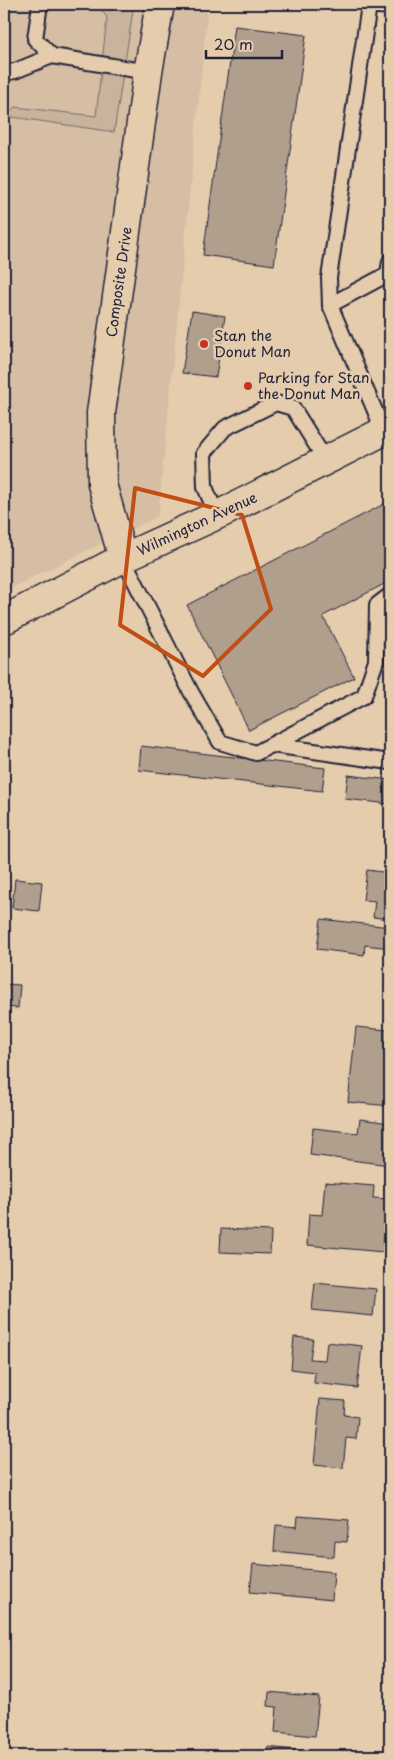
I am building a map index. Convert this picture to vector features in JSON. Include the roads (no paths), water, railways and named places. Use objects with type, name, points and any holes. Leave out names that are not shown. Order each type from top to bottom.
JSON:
[{"type":"street","name":"Composite Drive","points":[[123,558],[102,484],[101,412],[148,72],[160,4]]},
{"type":"street","name":"Wilmington Avenue","points":[[4,620],[123,558],[217,516],[387,430]]},
{"type":"lane","points":[[40,4],[35,39],[52,56]]},
{"type":"lane","points":[[387,430],[330,305],[329,278],[367,4],[390,7]]},
{"type":"lane","points":[[4,73],[15,71],[52,56],[148,72]]},
{"type":"lane","points":[[330,305],[388,274],[390,261]]},
{"type":"lane","points":[[217,516],[205,487],[204,453],[225,428],[276,403],[294,408],[326,461]]},
{"type":"lane","points":[[123,558],[191,692],[220,742],[256,753],[364,696],[376,661],[377,605],[390,596]]},
{"type":"lane","points":[[376,644],[390,646]]},
{"type":"lane","points":[[272,745],[390,762]]},
{"type":"place","name":"Stan the Donut Man","points":[[204,344]]},
{"type":"place","name":"Parking for Stan the Donut Man","points":[[248,386]]}]
